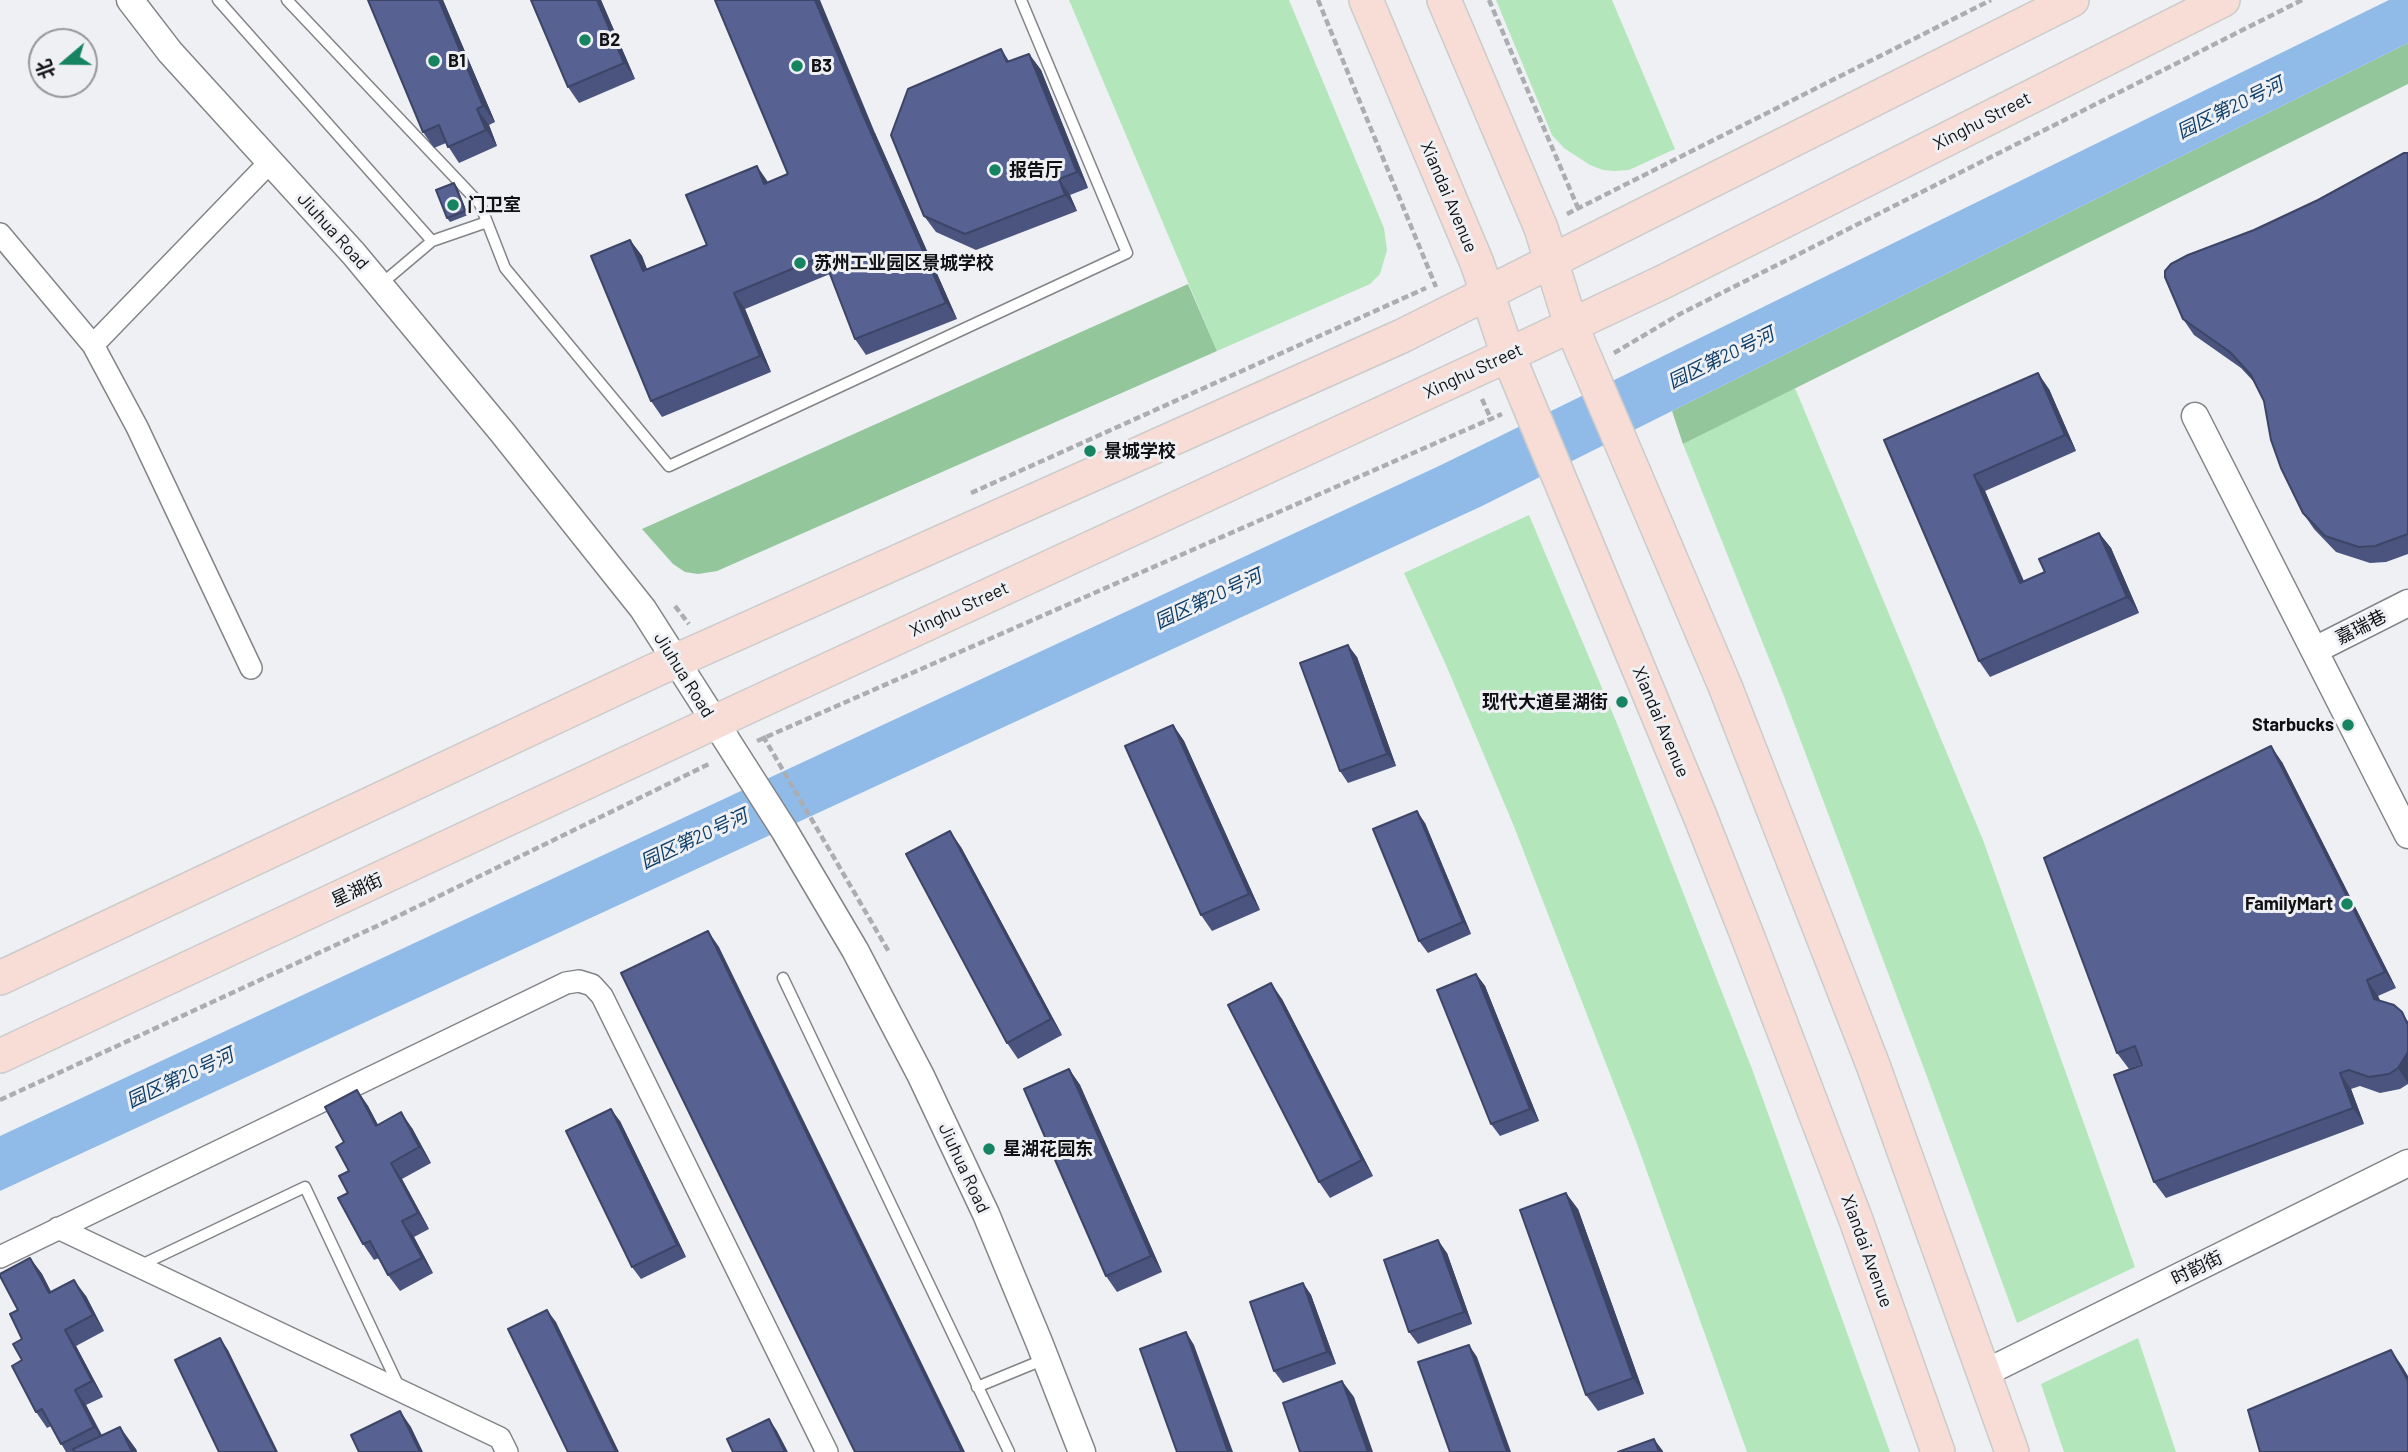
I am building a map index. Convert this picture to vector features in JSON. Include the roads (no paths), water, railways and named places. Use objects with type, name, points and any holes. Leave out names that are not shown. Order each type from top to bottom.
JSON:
[{"type":"main road","name":"Xiandai Avenue","points":[[1366,0],[1482,278],[1508,355],[1695,803],[1797,1062],[1938,1452]]},
{"type":"main road","points":[[1444,0],[1541,228],[1571,325],[1740,724],[1873,1065],[2012,1452]]},
{"type":"main road","points":[[0,978],[668,647],[1441,299],[1482,278],[1551,262],[2072,0]]},
{"type":"main road","name":"Xinghu Street","points":[[714,723],[1663,282],[2223,0]]},
{"type":"main road","name":"星湖街","points":[[0,1056],[714,723]]},
{"type":"street","name":"Jiuhua Road","points":[[130,0],[170,52],[380,285],[631,592],[668,647],[784,830],[855,950],[920,1076],[986,1214],[1082,1452]]},
{"type":"street","points":[[93,345],[270,162]]},
{"type":"street","points":[[0,234],[93,345],[137,427],[251,668]]},
{"type":"street","points":[[2195,416],[2408,835]]},
{"type":"street","name":"嘉瑞巷","points":[[2315,650],[2408,603]]},
{"type":"street","points":[[0,1256],[566,983],[579,981],[592,985],[602,996],[827,1452]]},
{"type":"street","name":"时韵街","points":[[1985,1373],[2406,1169]]},
{"type":"street","points":[[58,1228],[500,1438],[507,1452]]},
{"type":"lane","points":[[218,0],[432,241]]},
{"type":"lane","points":[[287,0],[480,204],[505,268],[669,466],[1127,253],[1021,0]]},
{"type":"lane","points":[[380,285],[432,241],[486,222]]},
{"type":"lane","points":[[783,978],[1009,1452]]},
{"type":"lane","points":[[139,1266],[305,1187],[401,1391]]},
{"type":"lane","points":[[978,1387],[1045,1359]]},
{"type":"water","name":"园区第20号河","points":[[2389,0],[2408,0],[2408,43],[1482,506],[0,1191],[0,1136],[1441,465]]},
{"type":"place","name":"B2","points":[[585,40]]},
{"type":"place","name":"B1","points":[[434,61]]},
{"type":"place","name":"B3","points":[[797,66]]},
{"type":"place","name":"报告厅","points":[[995,170]]},
{"type":"place","name":"门卫室","points":[[453,205]]},
{"type":"place","name":"苏州工业园区景城学校","points":[[800,263]]},
{"type":"place","name":"景城学校","points":[[1090,451]]},
{"type":"place","name":"现代大道星湖街","points":[[1622,702]]},
{"type":"place","name":"Starbucks","points":[[2348,725]]},
{"type":"place","name":"FamilyMart","points":[[2347,904]]},
{"type":"place","name":"星湖花园东","points":[[989,1149]]}]
